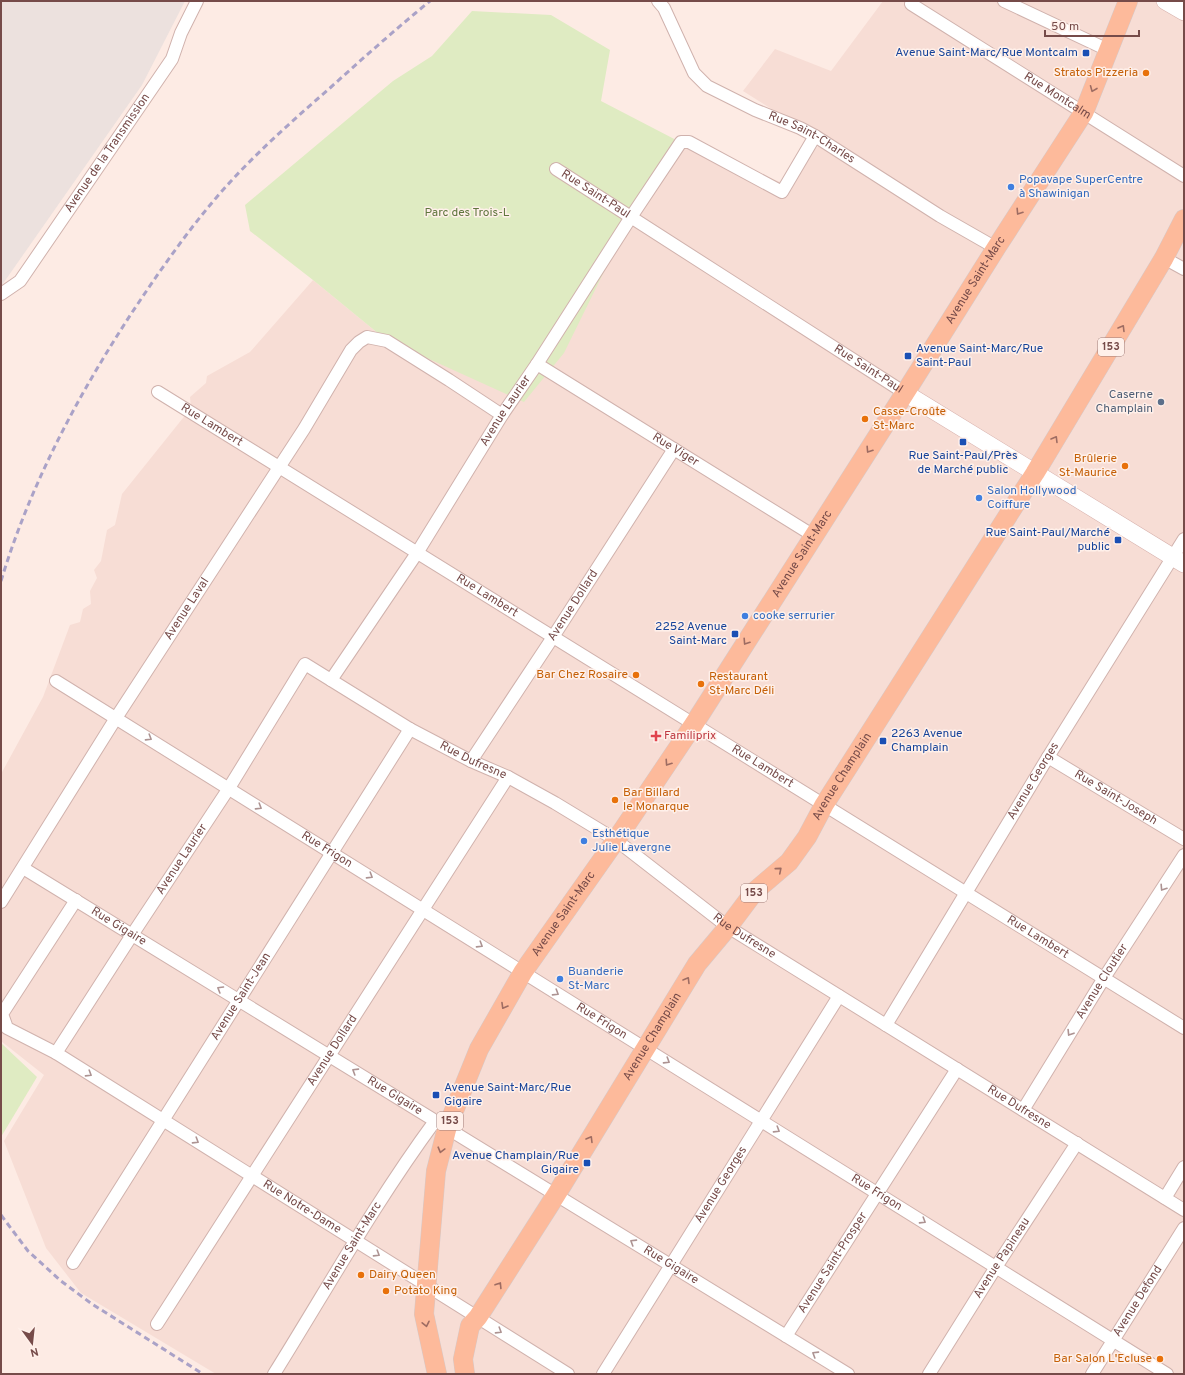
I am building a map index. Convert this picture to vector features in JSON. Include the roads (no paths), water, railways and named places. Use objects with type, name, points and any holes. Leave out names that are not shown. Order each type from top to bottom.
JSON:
[{"type":"main road","name":"Avenue Saint-Marc","points":[[427,1286],[441,1124],[479,1049],[523,972],[616,840],[694,724],[1084,112],[1128,1]]},
{"type":"main road","name":"Avenue Champlain","points":[[478,1318],[556,1195],[697,964],[728,927],[755,891],[789,862],[807,837],[824,805],[1035,473],[1164,258],[1184,219]]},
{"type":"main road","name":"153","points":[[427,1286],[424,1314],[437,1374]]},
{"type":"main road","name":"153","points":[[465,1374],[463,1359],[470,1326],[478,1318]]},
{"type":"street","name":"Avenue de la Transmission","points":[[1,294],[20,282],[172,59],[181,33],[197,1]]},
{"type":"street","points":[[1004,1],[1108,50]]},
{"type":"street","points":[[1165,1],[1184,12]]},
{"type":"street","name":"Rue Saint-Charles","points":[[662,3],[694,74],[707,86],[755,110],[800,128],[815,136],[940,216],[996,248]]},
{"type":"street","name":"Rue Montcalm","points":[[910,4],[1184,176]]},
{"type":"street","name":"Avenue Laurier","points":[[330,680],[417,553],[502,416],[538,364],[631,217],[682,142],[689,142],[782,192],[815,136]]},
{"type":"street","name":"Rue Saint-Paul","points":[[556,169],[905,393],[1178,561]]},
{"type":"street","points":[[1164,258],[1184,269]]},
{"type":"street","name":"Avenue Laval","points":[[1,902],[116,718],[304,429],[351,350],[359,342],[367,337],[387,341],[449,380],[502,416]]},
{"type":"street","name":"Rue Viger","points":[[538,364],[814,536]]},
{"type":"street","name":"Rue Lambert","points":[[158,392],[1184,1028]]},
{"type":"street","name":"Avenue Dollard","points":[[471,761],[554,637],[674,449]]},
{"type":"street","name":"Avenue Georges","points":[[886,1025],[1048,757],[1178,561],[1184,539]]},
{"type":"street","name":"Avenue Laurier","points":[[56,1053],[229,788],[305,664]]},
{"type":"street","name":"Rue Dufresne","points":[[305,664],[410,729],[471,761],[508,777],[555,803],[616,840],[728,927],[1184,1210]]},
{"type":"street","name":"Rue Frigon","points":[[56,681],[1167,1374]]},
{"type":"street","name":"Avenue Saint-Jean","points":[[73,1263],[410,729]]},
{"type":"street","name":"Rue Saint-Joseph","points":[[1048,757],[1184,839]]},
{"type":"street","name":"Avenue Dollard","points":[[157,1324],[508,777]]},
{"type":"street","name":"Avenue Cloutier","points":[[1023,1110],[1104,978],[1184,855]]},
{"type":"street","name":"Rue Gigaire","points":[[23,868],[848,1374]]},
{"type":"street","name":"Rue Notre-Dame","points":[[76,900],[2,1014],[8,1028],[56,1053],[568,1374]]},
{"type":"street","name":"Avenue Georges","points":[[603,1374],[839,996]]},
{"type":"street","name":"Avenue Saint-Prosper","points":[[786,1336],[957,1069]]},
{"type":"street","name":"Avenue Saint-Marc","points":[[274,1374],[355,1241],[419,1142],[441,1124]]},
{"type":"street","name":"Avenue Papineau","points":[[929,1374],[996,1267],[1077,1143]]},
{"type":"street","points":[[1165,1198],[1184,1166]]},
{"type":"street","name":"Avenue Defond","points":[[1092,1374],[1184,1228]]},
{"type":"railway","points":[[1,581],[26,510],[57,442],[75,408],[93,375],[133,311],[183,239],[229,183],[256,155],[367,55],[430,1]]},
{"type":"railway","points":[[1,1215],[28,1251],[61,1281],[92,1304],[203,1374]]},
{"type":"place","name":"Avenue Saint-Marc/Rue Montcalm","points":[[1086,53]]},
{"type":"place","name":"Stratos Pizzeria","points":[[1146,73]]},
{"type":"place","name":"Popavape SuperCentre à Shawinigan","points":[[1011,187]]},
{"type":"place","name":"Avenue Saint-Marc/Rue Saint-Paul","points":[[908,356]]},
{"type":"place","name":"Caserne Champlain","points":[[1161,402]]},
{"type":"place","name":"Casse-Croûte St-Marc","points":[[865,419]]},
{"type":"place","name":"Rue Saint-Paul/Près de Marché public","points":[[963,442]]},
{"type":"place","name":"Brûlerie St-Maurice","points":[[1125,466]]},
{"type":"place","name":"Salon Hollywood Coiffure","points":[[979,498]]},
{"type":"place","name":"Rue Saint-Paul/Marché public","points":[[1118,540]]},
{"type":"place","name":"cooke serrurier","points":[[745,616]]},
{"type":"place","name":"2252 Avenue Saint-Marc","points":[[735,634]]},
{"type":"place","name":"Bar Chez Rosaire","points":[[636,675]]},
{"type":"place","name":"Restaurant St-Marc Déli","points":[[701,684]]},
{"type":"place","name":"Familiprix","points":[[656,736]]},
{"type":"place","name":"2263 Avenue Champlain","points":[[883,741]]},
{"type":"place","name":"Bar Billard le Monarque","points":[[615,800]]},
{"type":"place","name":"Esthétique Julie Lavergne","points":[[584,841]]},
{"type":"place","name":"Buanderie St-Marc","points":[[560,979]]},
{"type":"place","name":"Avenue Saint-Marc/Rue Gigaire","points":[[436,1095]]},
{"type":"place","name":"Avenue Champlain/Rue Gigaire","points":[[587,1163]]},
{"type":"place","name":"Dairy Queen","points":[[361,1275]]},
{"type":"place","name":"Potato King","points":[[386,1291]]},
{"type":"place","name":"Bar Salon L'Ecluse","points":[[1160,1359]]},
{"type":"park label","name":"Parc des Trois-L","points":[[467,213]]}]
